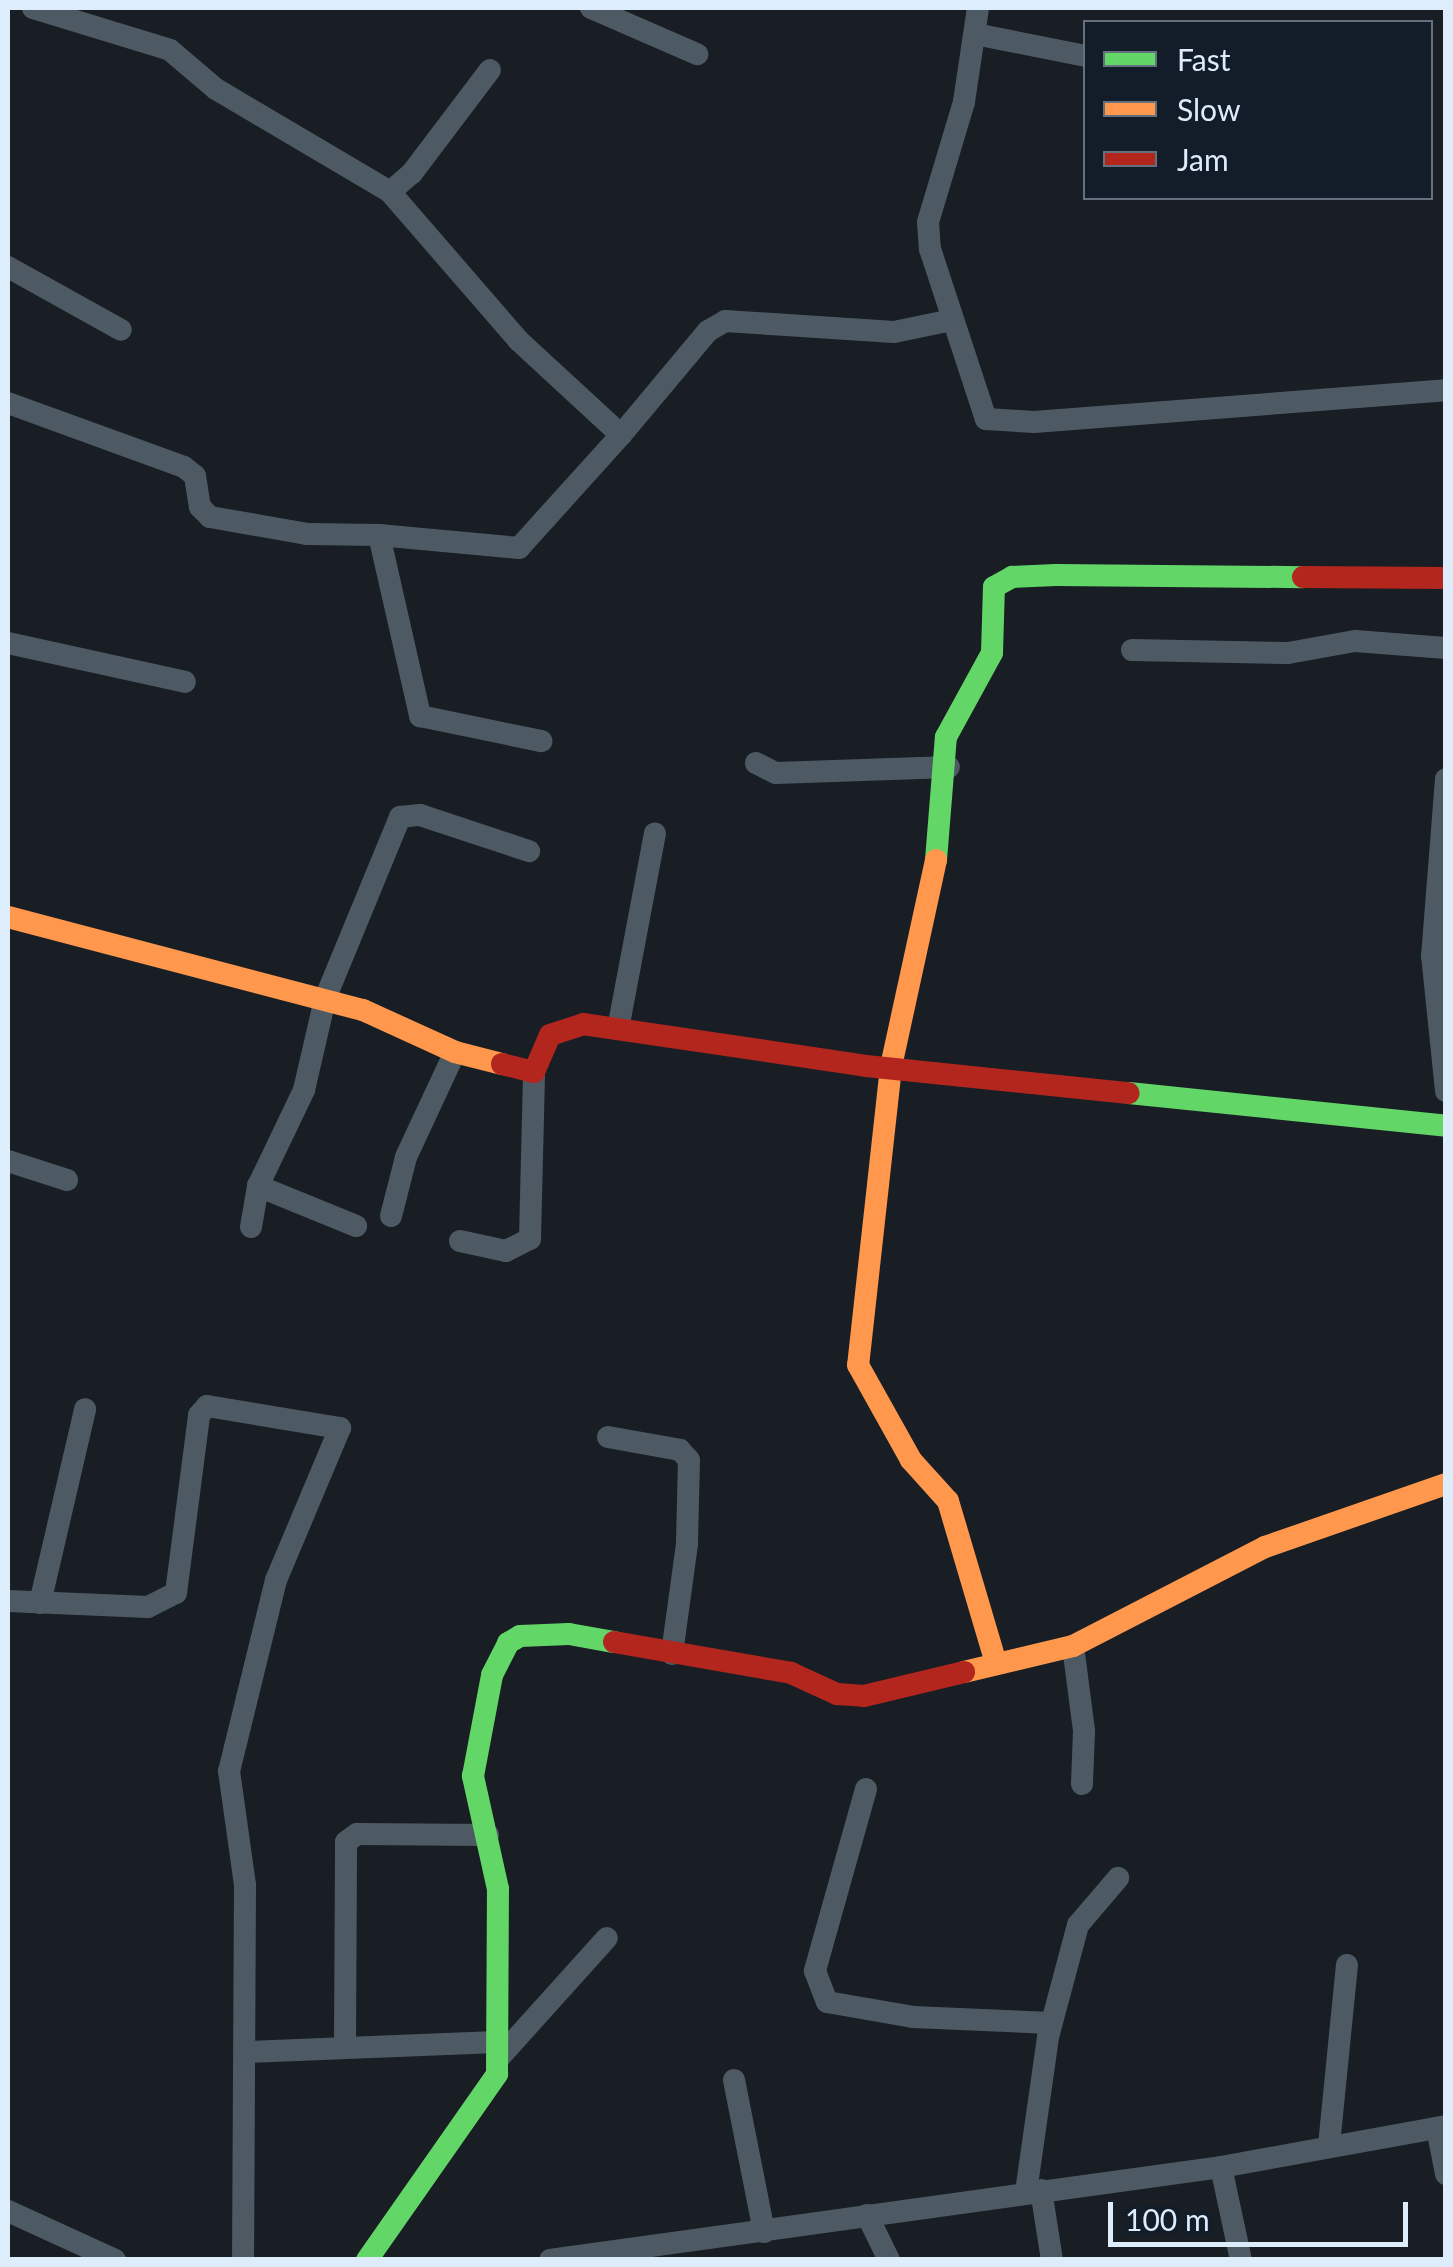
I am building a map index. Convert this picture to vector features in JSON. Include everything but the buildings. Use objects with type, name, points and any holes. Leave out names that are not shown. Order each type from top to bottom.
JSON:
[{"type":"street","points":[[32,8],[157,44],[216,88],[390,192],[518,340],[621,435]]},
{"type":"street","points":[[591,8],[697,54]]},
{"type":"street","points":[[978,8],[964,102],[928,222],[952,320],[982,414],[999,424],[1446,390]]},
{"type":"street","points":[[975,34],[1083,55]]},
{"type":"street","points":[[390,192],[490,70]]},
{"type":"street","points":[[8,267],[122,330]]},
{"type":"street","points":[[8,403],[184,467],[196,476],[200,506],[210,516],[307,534],[378,535],[519,548],[708,331],[725,321],[894,332],[952,320]]},
{"type":"street","points":[[378,535],[420,716],[541,741]]},
{"type":"street","points":[[996,1664],[948,1502],[911,1460],[858,1366],[891,1067],[938,852],[949,768],[946,737],[992,652],[993,590],[1000,580],[1056,575],[1446,578]]},
{"type":"street","points":[[1132,650],[1288,653],[1355,641],[1446,648]]},
{"type":"street","points":[[8,642],[185,682]]},
{"type":"street","points":[[756,764],[776,773],[949,768]]},
{"type":"street","points":[[1446,779],[1439,956],[1446,1091]]},
{"type":"street","points":[[252,1227],[258,1186],[304,1090],[325,999],[400,817],[420,816],[529,851]]},
{"type":"street","points":[[618,1030],[654,833]]},
{"type":"street","points":[[8,917],[325,999],[416,1030],[455,1052],[534,1072]]},
{"type":"street","points":[[460,1241],[506,1250],[530,1239],[534,1072],[544,1042],[559,1029],[582,1024],[891,1067],[1446,1126]]},
{"type":"street","points":[[392,1216],[406,1157],[455,1052]]},
{"type":"street","points":[[8,1161],[67,1180]]},
{"type":"street","points":[[258,1186],[356,1226]]},
{"type":"street","points":[[8,1601],[148,1607],[176,1593],[199,1415],[207,1406],[340,1428],[276,1580],[229,1771],[245,1885],[244,2260]]},
{"type":"street","points":[[40,1603],[85,1409]]},
{"type":"street","points":[[608,1437],[680,1450],[690,1460],[687,1544],[672,1654]]},
{"type":"street","points":[[367,2260],[493,2083],[497,2051],[498,1889],[488,1835],[474,1790],[474,1761],[492,1675],[508,1644],[520,1636],[569,1634],[791,1673],[853,1697],[1073,1646],[1265,1547],[1446,1484]]},
{"type":"street","points":[[1073,1646],[1084,1731],[1082,1784]]},
{"type":"street","points":[[866,1789],[815,1971],[827,2002],[913,2016],[1051,2023]]},
{"type":"street","points":[[345,2044],[346,1842],[358,1834],[488,1835]]},
{"type":"street","points":[[1052,2260],[1034,2191],[1051,2023],[1083,1914],[1118,1878]]},
{"type":"street","points":[[246,2052],[345,2044],[497,2051],[607,1938]]},
{"type":"street","points":[[1329,2145],[1347,1964]]},
{"type":"street","points":[[734,2080],[764,2232]]},
{"type":"street","points":[[550,2260],[1221,2167],[1441,2127],[1446,2174]]},
{"type":"street","points":[[1221,2167],[1241,2260]]},
{"type":"street","points":[[8,2211],[116,2260]]},
{"type":"street","points":[[866,2215],[889,2260]]},
{"type":"traffic: fast","points":[[936,860],[946,737],[992,653],[994,587],[1012,577],[1056,575],[1303,577]]},
{"type":"traffic: fast","points":[[1129,1093],[1446,1126]]},
{"type":"traffic: fast","points":[[367,2260],[497,2074],[498,1889],[473,1776],[492,1675],[508,1643],[520,1636],[569,1634],[614,1642]]},
{"type":"traffic: slow","points":[[936,860],[891,1067],[858,1365],[911,1460],[948,1501],[996,1663]]},
{"type":"traffic: slow","points":[[8,917],[363,1010],[455,1052],[502,1064]]},
{"type":"traffic: slow","points":[[964,1672],[1073,1646],[1265,1547],[1446,1484]]},
{"type":"traffic: jam","points":[[1303,577],[1446,578]]},
{"type":"traffic: jam","points":[[502,1064],[534,1072],[550,1035],[583,1024],[866,1066],[1129,1093]]},
{"type":"traffic: jam","points":[[614,1642],[791,1673],[837,1694],[864,1696],[964,1672]]}]
